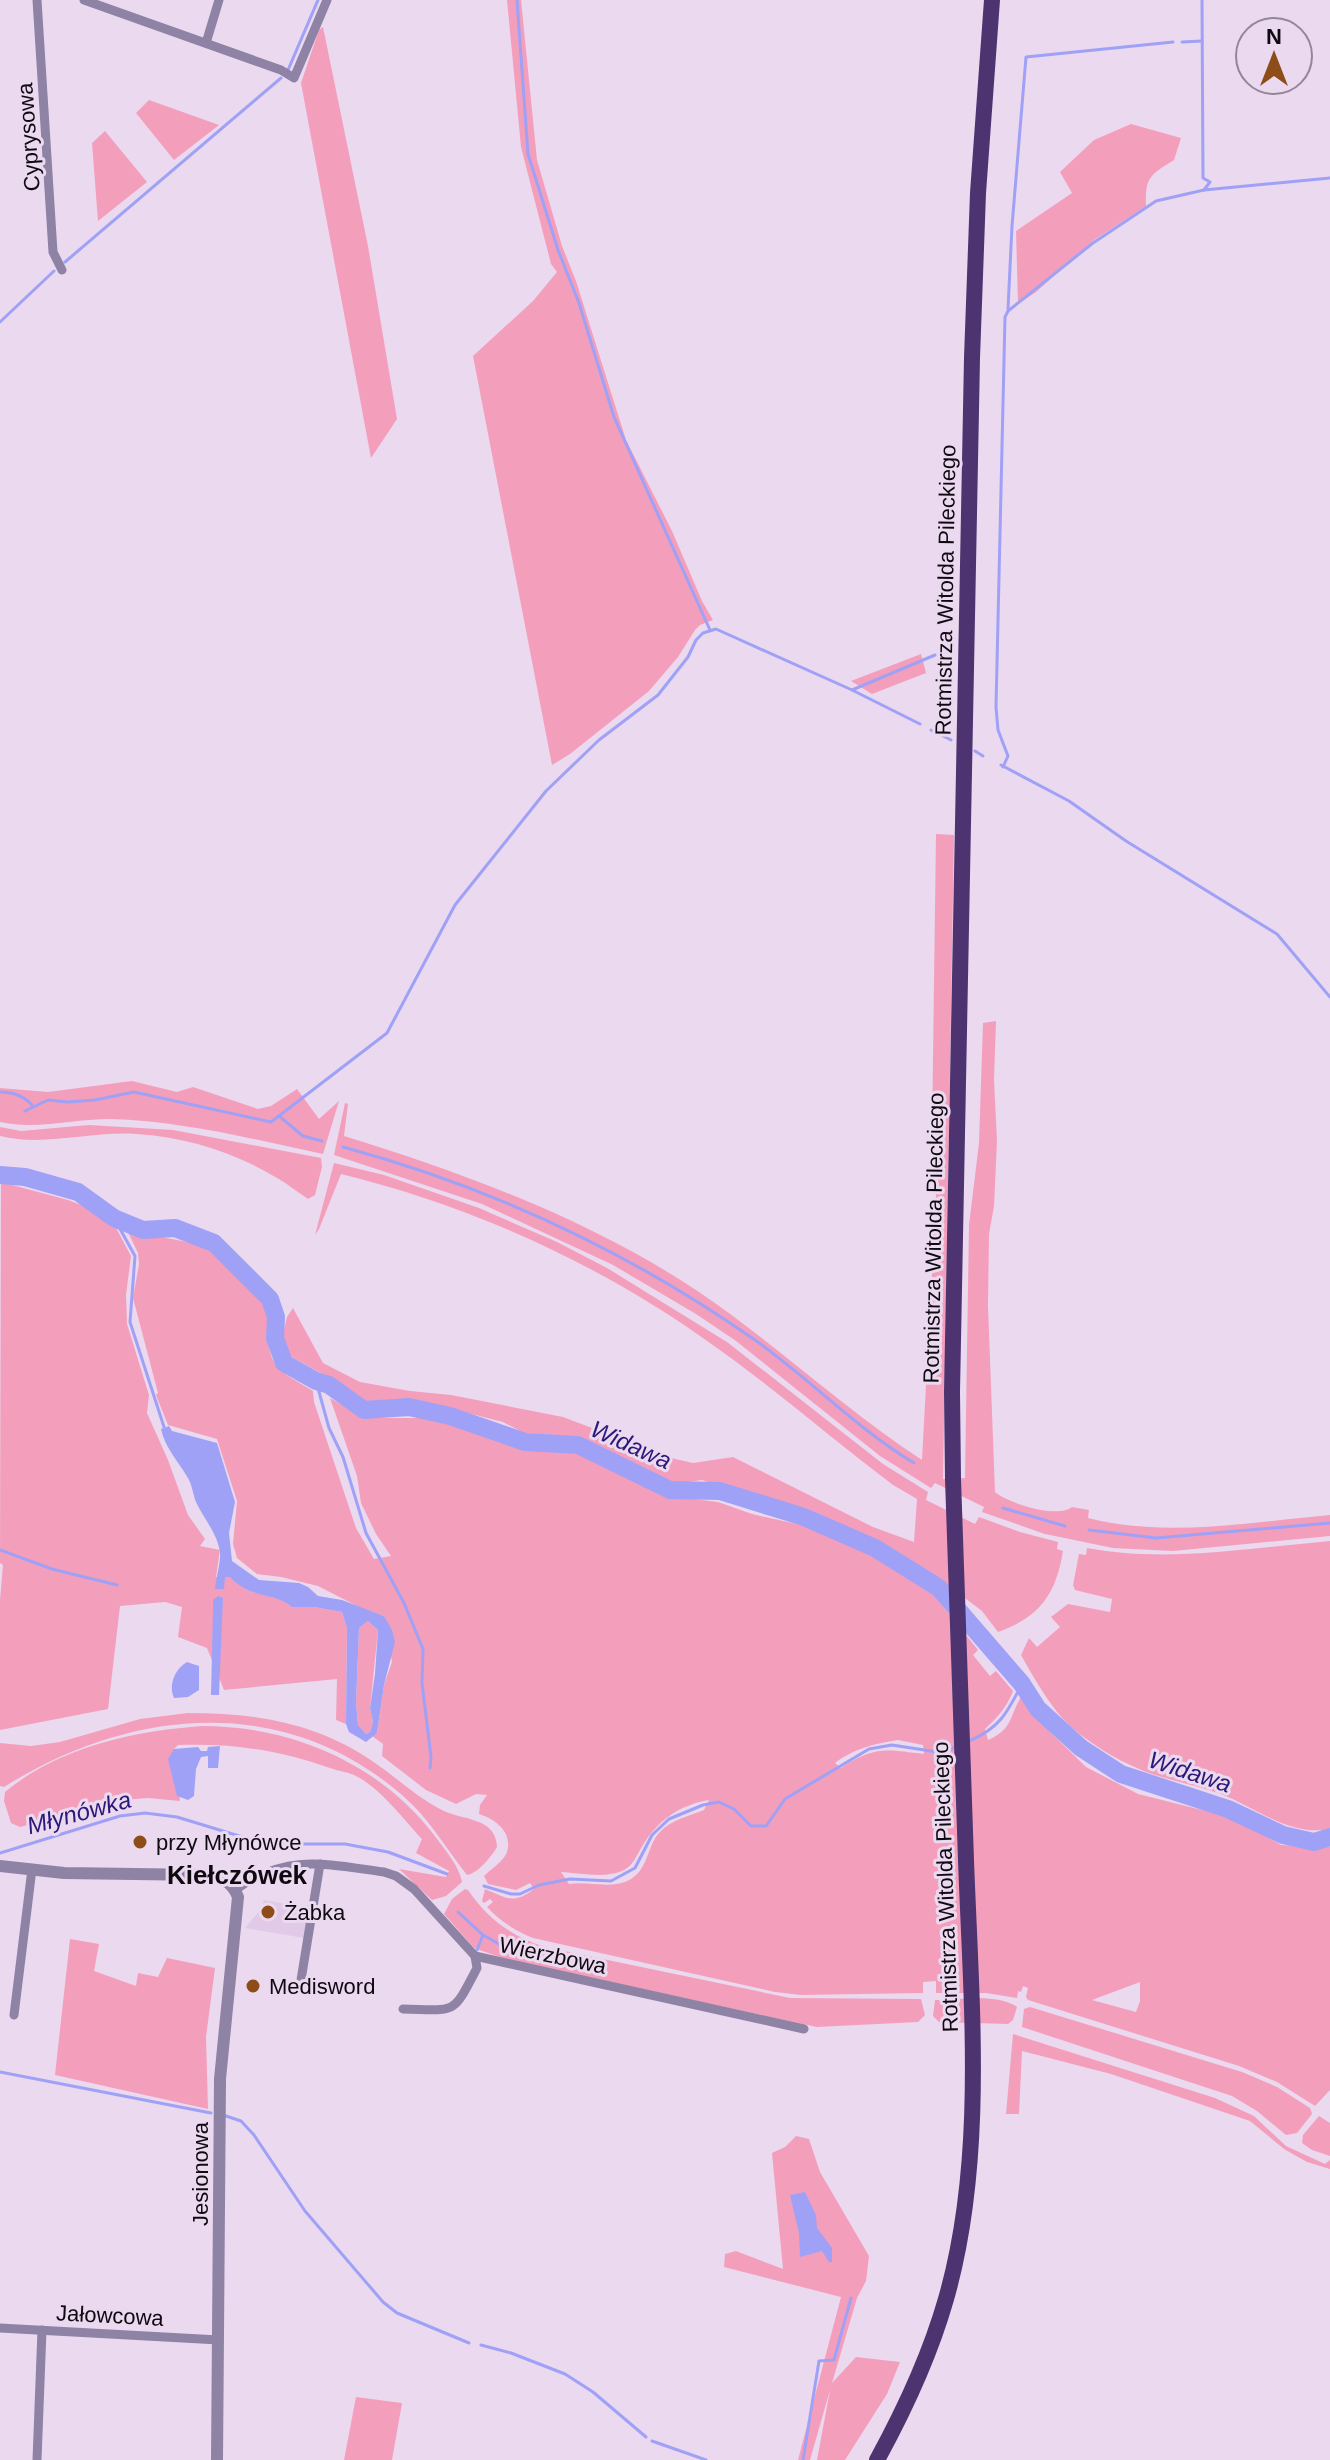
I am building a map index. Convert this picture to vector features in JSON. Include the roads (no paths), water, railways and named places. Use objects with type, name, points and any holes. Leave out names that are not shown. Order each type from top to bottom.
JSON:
[{"type":"main road","name":"Rotmistrza Witolda Pileckiego","points":[[877,2460],[913,2389],[946,2298],[958,2249],[969,2160],[972,2034],[953,1479],[956,1155],[972,358],[978,179],[992,0]]},
{"type":"street","name":"Cyprysowa","points":[[37,0],[53,252],[62,270]]},
{"type":"street","points":[[84,0],[281,70],[294,78],[327,0]]},
{"type":"street","points":[[206,43],[219,0]]},
{"type":"street","name":"Wierzbowa","points":[[235,1890],[254,1877],[298,1862],[396,1876],[414,1889],[475,1956],[804,2029]]},
{"type":"street","points":[[301,1980],[320,1864]]},
{"type":"street","points":[[0,1866],[72,1873],[204,1875],[223,1878],[235,1890]]},
{"type":"street","points":[[14,2015],[32,1869]]},
{"type":"street","name":"Jesionowa","points":[[217,2460],[220,2079],[239,1910],[235,1890]]},
{"type":"street","points":[[403,2009],[446,2010],[455,2006],[477,1968],[475,1956]]},
{"type":"street","name":"Jałowcowa","points":[[0,2328],[219,2340]]},
{"type":"street","points":[[37,2460],[42,2330]]},
{"type":"water","points":[[169,1426],[172,1431],[217,1443],[235,1502],[229,1533],[232,1561],[259,1580],[299,1583],[318,1596],[342,1600],[384,1616],[395,1642],[384,1685],[377,1733],[366,1742],[349,1732],[346,1724],[347,1628],[342,1612],[292,1607],[246,1589],[230,1577],[225,1577],[224,1589],[215,1589],[220,1560],[218,1545],[161,1429]],"holes":[[[368,1621],[378,1630],[370,1708],[373,1722],[370,1732],[366,1734],[358,1725],[356,1702],[359,1628]]]},
{"type":"water","points":[[218,1596],[223,1598],[219,1695],[211,1695],[213,1600]]},
{"type":"water","points":[[187,1662],[199,1666],[199,1690],[188,1697],[174,1698],[174,1678]]},
{"type":"water","points":[[220,1746],[218,1768],[208,1768],[208,1756],[201,1757],[196,1769],[194,1796],[188,1800],[177,1796],[168,1759],[174,1749],[198,1747],[201,1751],[207,1751],[208,1747]]},
{"type":"water","points":[[805,2192],[816,2215],[817,2228],[832,2248],[832,2262],[822,2251],[800,2257],[799,2233],[790,2195]]},
{"type":"waterway","points":[[288,70],[318,0]]},
{"type":"waterway","points":[[517,0],[528,154],[614,417],[710,630]]},
{"type":"waterway","points":[[1202,0],[1203,178],[1210,182],[1204,190]]},
{"type":"waterway","points":[[1182,42],[1202,41]]},
{"type":"waterway","points":[[1008,309],[1026,57],[1173,42]]},
{"type":"waterway","points":[[65,262],[281,78]]},
{"type":"waterway","points":[[1003,767],[1008,756],[998,730],[996,707],[1005,317],[1008,311],[1093,243],[1156,201],[1204,190],[1330,178]]},
{"type":"waterway","points":[[0,322],[54,271]]},
{"type":"waterway","points":[[25,1111],[48,1100],[95,1100],[134,1092],[271,1122],[387,1033],[455,905],[546,791],[599,740],[658,695],[703,633],[716,629],[920,724]]},
{"type":"waterway","points":[[852,690],[935,655]]},
{"type":"waterway","points":[[931,730],[951,740]]},
{"type":"waterway","points":[[975,751],[983,756]]},
{"type":"waterway","points":[[1001,765],[1069,801],[1126,841],[1277,934],[1330,997]]},
{"type":"waterway","points":[[0,1092],[18,1095],[32,1105]]},
{"type":"waterway","points":[[279,1116],[303,1136],[322,1141]]},
{"type":"waterway","points":[[343,1147],[398,1163],[505,1202],[658,1278],[755,1340],[872,1434],[914,1463]]},
{"type":"waterway","name":"Widawa","points":[[0,1175],[25,1177],[78,1192],[114,1218],[143,1230],[175,1228],[214,1243],[270,1299],[276,1317],[275,1338],[284,1363],[329,1385],[364,1410],[409,1407],[450,1416],[525,1442],[578,1445],[670,1490],[720,1491],[804,1517],[875,1548],[939,1588],[1022,1684],[1038,1709],[1081,1748],[1121,1774],[1228,1809],[1283,1835],[1314,1842],[1330,1837]]},
{"type":"waterway","points":[[114,1218],[135,1256],[130,1322],[164,1427]]},
{"type":"waterway","points":[[316,1381],[366,1533],[404,1603],[423,1649],[422,1683],[430,1768]]},
{"type":"waterway","points":[[1003,1508],[1065,1526]]},
{"type":"waterway","points":[[1089,1530],[1156,1538],[1330,1523]]},
{"type":"waterway","points":[[0,1550],[52,1569],[117,1585]]},
{"type":"waterway","name":"Młynówka","points":[[969,1741],[988,1731],[1002,1718],[1022,1684]]},
{"type":"waterway","name":"Młynówka","points":[[484,1886],[520,1894],[539,1885],[570,1879],[611,1881],[635,1868],[652,1835],[669,1819],[703,1805],[719,1802],[734,1809],[751,1826],[766,1826],[785,1799],[869,1749],[892,1745],[944,1753],[955,1747]]},
{"type":"waterway","name":"Młynówka","points":[[0,1853],[120,1816],[145,1813],[177,1817],[249,1839],[294,1844],[345,1844],[388,1852],[447,1874]]},
{"type":"waterway","points":[[458,1912],[483,1935]]},
{"type":"waterway","points":[[477,1950],[483,1935],[508,1949],[535,1956]]},
{"type":"waterway","points":[[0,2072],[211,2113]]},
{"type":"waterway","points":[[226,2116],[241,2121],[254,2135],[305,2211],[383,2302],[397,2313],[469,2343]]},
{"type":"waterway","points":[[803,2460],[819,2361],[834,2360],[851,2298]]},
{"type":"waterway","points":[[481,2345],[565,2374],[593,2392],[646,2437]]},
{"type":"waterway","points":[[652,2441],[706,2460]]},
{"type":"place","name":"przy Młynówce","points":[[140,1842]]},
{"type":"place","name":"Żabka","points":[[268,1912]]},
{"type":"place","name":"Medisword","points":[[253,1986]]},
{"type":"district","name":"Kiełczówek","points":[[237,1875]]}]
